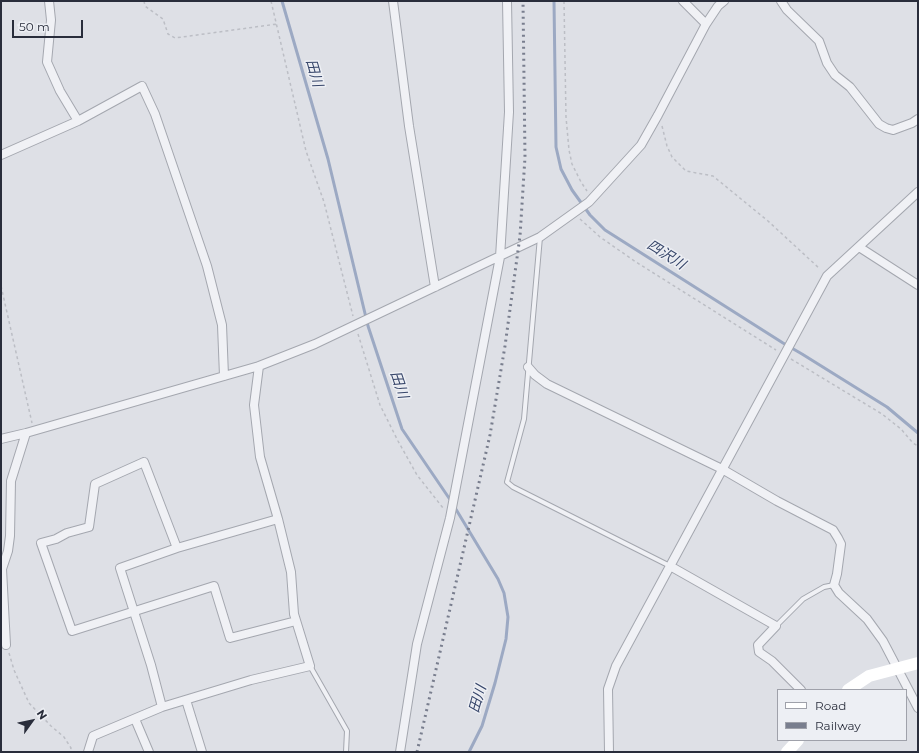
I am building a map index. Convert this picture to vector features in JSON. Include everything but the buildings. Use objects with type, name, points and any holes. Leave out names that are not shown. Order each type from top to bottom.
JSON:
[{"type":"street","points":[[49,1],[51,20],[47,62],[60,91],[78,121]]},
{"type":"street","points":[[393,1],[409,126],[435,286]]},
{"type":"street","points":[[400,752],[417,644],[455,495],[500,257],[509,112],[507,1]]},
{"type":"street","points":[[683,1],[706,24]]},
{"type":"street","points":[[1,439],[259,366],[315,344],[540,237],[576,213],[591,200],[640,145],[658,115],[706,24],[718,6],[724,1]]},
{"type":"street","points":[[781,1],[786,10],[819,41],[827,63],[834,75],[850,87],[879,124],[893,130],[912,123],[918,119]]},
{"type":"street","points":[[1,155],[78,121],[142,86],[155,114],[207,266],[222,325],[224,376]]},
{"type":"street","points":[[609,752],[608,689],[616,666],[827,276],[918,192]]},
{"type":"street","points":[[859,246],[918,285]]},
{"type":"street","points":[[88,752],[93,736],[162,707],[251,680],[310,666],[294,614],[291,572],[278,519],[260,457],[254,405],[259,366]]},
{"type":"street","points":[[528,367],[546,384],[722,469],[776,501],[833,530],[841,544],[834,585],[839,593],[867,619],[883,640],[918,708]]},
{"type":"street","points":[[6,645],[2,569],[8,551],[10,536],[11,481],[30,432]]},
{"type":"street","points":[[177,548],[144,462],[95,484],[89,527],[40,543],[72,631],[214,586],[230,638],[296,621]]},
{"type":"street","points":[[162,707],[135,612],[120,568],[177,548],[278,519]]},
{"type":"street","points":[[670,566],[776,626],[758,645],[759,652],[772,661],[800,689]]},
{"type":"street","points":[[850,689],[869,676],[918,663]]},
{"type":"street","points":[[186,700],[202,752]]},
{"type":"street","points":[[135,719],[149,752]]},
{"type":"street","points":[[787,752],[797,741]]},
{"type":"lane","points":[[540,237],[524,419],[507,482],[513,487],[670,566]]},
{"type":"lane","points":[[776,626],[803,599],[824,587],[834,585]]},
{"type":"lane","points":[[310,666],[347,731],[346,752]]},
{"type":"path","points":[[144,1],[145,6],[163,19],[168,34],[175,38],[276,24]]},
{"type":"path","points":[[271,1],[306,151],[324,202],[380,405],[417,474],[450,514]]},
{"type":"path","points":[[564,1],[566,116],[569,150],[572,164],[591,200]]},
{"type":"path","points":[[658,115],[667,146],[672,157],[686,171],[713,176],[768,221],[827,276]]},
{"type":"path","points":[[576,213],[606,241],[882,414],[901,429],[913,443],[918,446]]},
{"type":"path","points":[[1,286],[30,432]]},
{"type":"path","points":[[6,645],[14,670],[30,703],[51,726],[64,737],[71,748],[70,752]]},
{"type":"waterway","name":"田川","points":[[282,1],[328,159],[368,326],[402,429],[451,501]]},
{"type":"waterway","name":"四沢川","points":[[554,1],[556,147],[561,169],[572,190],[590,215],[605,230],[887,407],[918,433]]},
{"type":"waterway","name":"田川","points":[[454,506],[498,579],[504,593],[508,617],[506,639],[495,683],[482,726],[469,752]]},
{"type":"railway","points":[[417,752],[490,435],[505,346],[520,236],[525,157],[523,1]]}]
